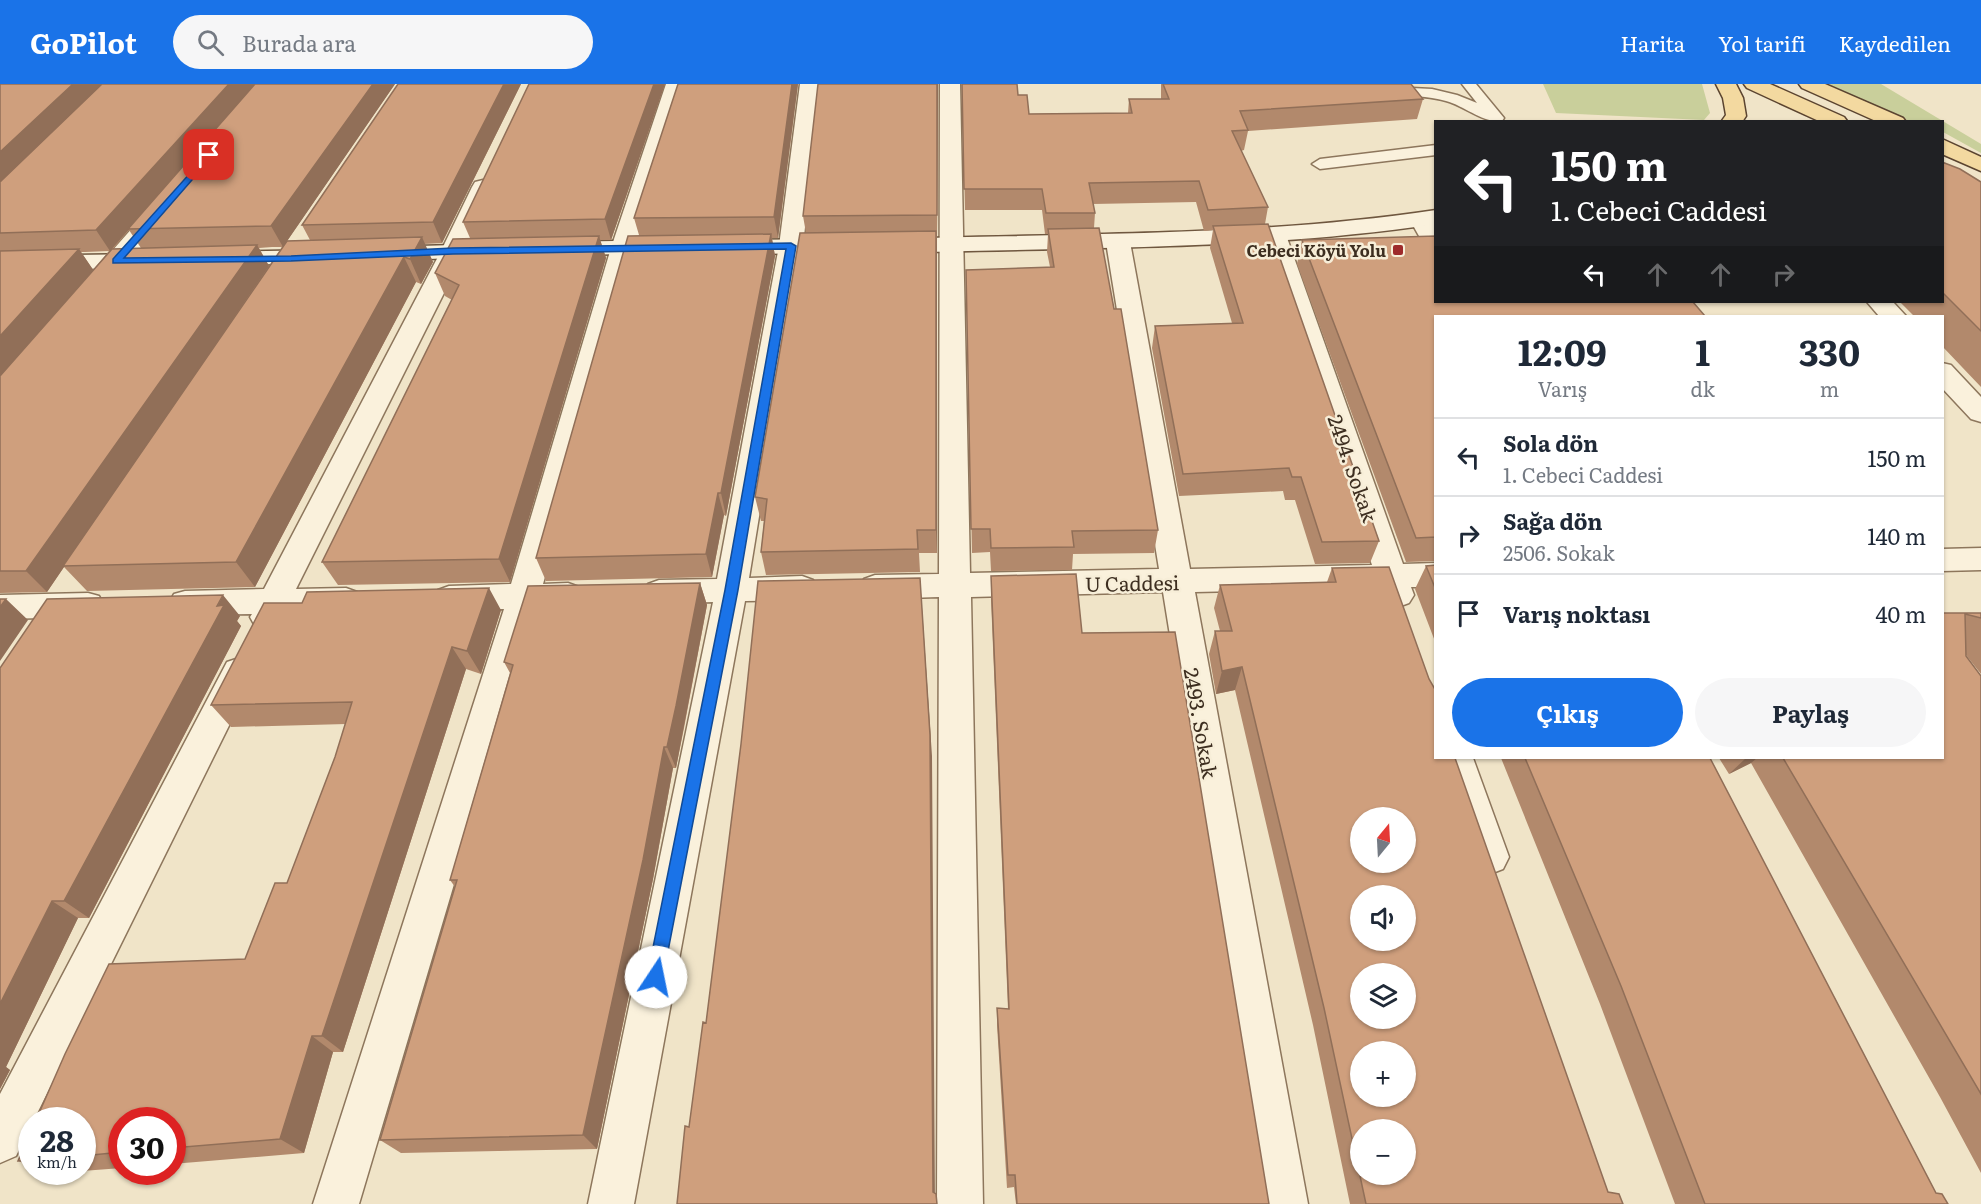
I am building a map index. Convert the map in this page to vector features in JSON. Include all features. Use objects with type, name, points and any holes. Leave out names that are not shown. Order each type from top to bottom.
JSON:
[{"type":"main road","points":[[1726,84],[1733,98],[1736,116],[1733,120]]},
{"type":"main road","points":[[1754,84],[1827,119]]},
{"type":"main road","points":[[1801,84],[1816,98],[1827,119]]},
{"type":"main road","points":[[1809,84],[1891,120]]},
{"type":"main road","points":[[1944,146],[1981,165]]},
{"type":"street","points":[[336,1204],[524,596],[623,248],[676,84]]},
{"type":"street","points":[[611,1204],[732,590],[791,246],[810,84]]},
{"type":"street","points":[[950,84],[960,1204]]},
{"type":"street","points":[[0,1140],[453,251],[497,157]]},
{"type":"street","points":[[85,297],[178,190]]},
{"type":"street","points":[[198,260],[285,268],[349,256],[453,251],[1118,242],[1332,231],[1428,219],[1434,241]]},
{"type":"street","points":[[285,268],[310,229]]},
{"type":"street","name":"2494. Sokak","points":[[1274,235],[1406,618]]},
{"type":"street","name":"2493. Sokak","points":[[1118,242],[1285,1204]]},
{"type":"street","points":[[0,263],[163,260]]},
{"type":"street","points":[[1880,303],[1892,315]]},
{"type":"street","points":[[1944,373],[1981,413]]},
{"type":"street","points":[[1944,561],[1981,559]]},
{"type":"street","name":"U Caddesi","points":[[628,593],[1434,575]]},
{"type":"street","points":[[39,635],[78,576]]},
{"type":"street","points":[[417,598],[593,594]]},
{"type":"street","points":[[161,604],[370,599]]},
{"type":"street","points":[[0,607],[115,605]]},
{"type":"street","points":[[1455,759],[1502,891]]},
{"type":"lane","points":[[1339,84],[1370,91],[1441,90],[1499,119]]},
{"type":"lane","points":[[1469,84],[1499,119]]},
{"type":"lane","points":[[1320,164],[1434,150]]},
{"type":"green space","points":[[1543,84],[1702,84],[1710,113],[1704,120],[1556,113]]},
{"type":"green space","points":[[1828,84],[1881,84],[1941,120],[1907,120]]},
{"type":"green space","points":[[1944,122],[1981,144],[1981,153],[1944,133]]},
{"type":"building","points":[[0,84],[73,84],[0,152]]},
{"type":"building","points":[[102,84],[229,84],[96,230],[0,233],[0,182]]},
{"type":"building","points":[[255,84],[373,84],[271,226],[128,229]]},
{"type":"building","points":[[398,84],[504,84],[433,222],[302,225]]},
{"type":"building","points":[[529,84],[654,84],[605,219],[463,222]]},
{"type":"building","points":[[678,84],[792,84],[774,217],[634,218]]},
{"type":"building","points":[[818,84],[937,84],[937,215],[803,216]]},
{"type":"building","points":[[962,84],[1017,84],[1018,95],[1027,95],[1029,114],[1132,113],[1129,99],[1169,99],[1163,84],[1411,84],[1423,99],[1240,111],[1248,130],[1232,131],[1268,207],[1208,210],[1199,181],[1089,183],[1095,213],[1046,213],[1042,189],[964,189]]},
{"type":"building","points":[[1944,163],[1960,169],[1981,182],[1981,331],[1944,294]]},
{"type":"building","points":[[1268,224],[1379,541],[1322,542],[1301,477],[1292,477],[1289,468],[1183,474],[1155,326],[1243,323],[1213,226]]},
{"type":"building","points":[[1099,228],[1114,309],[1121,309],[1158,530],[1072,531],[1074,547],[991,548],[990,529],[971,529],[966,270],[1054,267],[1048,229]]},
{"type":"building","points":[[936,231],[936,530],[917,530],[918,549],[761,552],[767,499],[755,497],[800,233]]},
{"type":"building","points":[[771,234],[721,493],[718,493],[706,554],[536,558],[628,236]]},
{"type":"building","points":[[599,236],[499,559],[322,562],[459,285],[435,273],[453,239]]},
{"type":"building","points":[[1434,236],[1434,303],[1694,303],[1704,315],[1434,315],[1434,537],[1416,538],[1302,240]]},
{"type":"building","points":[[422,237],[410,259],[404,257],[236,562],[63,566],[287,241]]},
{"type":"building","points":[[257,245],[26,571],[0,571],[0,376],[112,249]]},
{"type":"building","points":[[79,249],[0,336],[0,251]]},
{"type":"building","points":[[1434,565],[1434,585],[1426,566]]},
{"type":"building","points":[[1389,567],[1434,688],[1434,759],[1455,759],[1608,1192],[1619,1194],[1623,1204],[1366,1204],[1362,1185],[1416,1185],[1416,1119],[1350,1119],[1350,1129],[1324,1008],[1242,667],[1222,671],[1215,631],[1232,631],[1220,585],[1336,582],[1332,568]]},
{"type":"building","points":[[1076,574],[1082,633],[1175,632],[1269,1204],[1017,1204],[1015,1175],[1008,1175],[997,1008],[1009,1009],[991,576]]},
{"type":"building","points":[[920,578],[930,735],[933,1192],[936,1194],[937,1204],[677,1204],[685,1126],[689,1127],[703,1022],[706,1023],[741,744],[758,581]]},
{"type":"building","points":[[700,583],[676,706],[667,747],[664,747],[643,860],[583,1135],[380,1140],[457,880],[450,880],[513,665],[504,662],[528,586]]},
{"type":"building","points":[[489,588],[467,651],[452,647],[322,1036],[312,1036],[280,1139],[186,1147],[186,1107],[108,1107],[108,1153],[96,1155],[96,1107],[42,1107],[109,964],[245,959],[275,883],[287,883],[335,757],[352,702],[211,705],[264,603],[302,603],[307,592]]},
{"type":"building","points":[[223,595],[217,606],[224,605],[64,901],[52,901],[0,1004],[0,668],[47,599]]},
{"type":"building","points":[[0,599],[6,599],[0,607]]},
{"type":"building","points":[[1944,613],[1981,613],[1981,618],[1965,614],[1966,656],[1981,676],[1981,1094],[1784,759],[1944,759]]},
{"type":"building","points":[[1525,759],[1711,759],[1936,1193],[1942,1194],[1948,1204],[1705,1204],[1621,986]]},
{"type":"place","name":"Cebeci Köyü Yolu","points":[[1398,250]]},
{"type":"route","points":[[209,155],[116,261],[291,258],[453,251],[791,246],[732,590],[656,977]]}]
